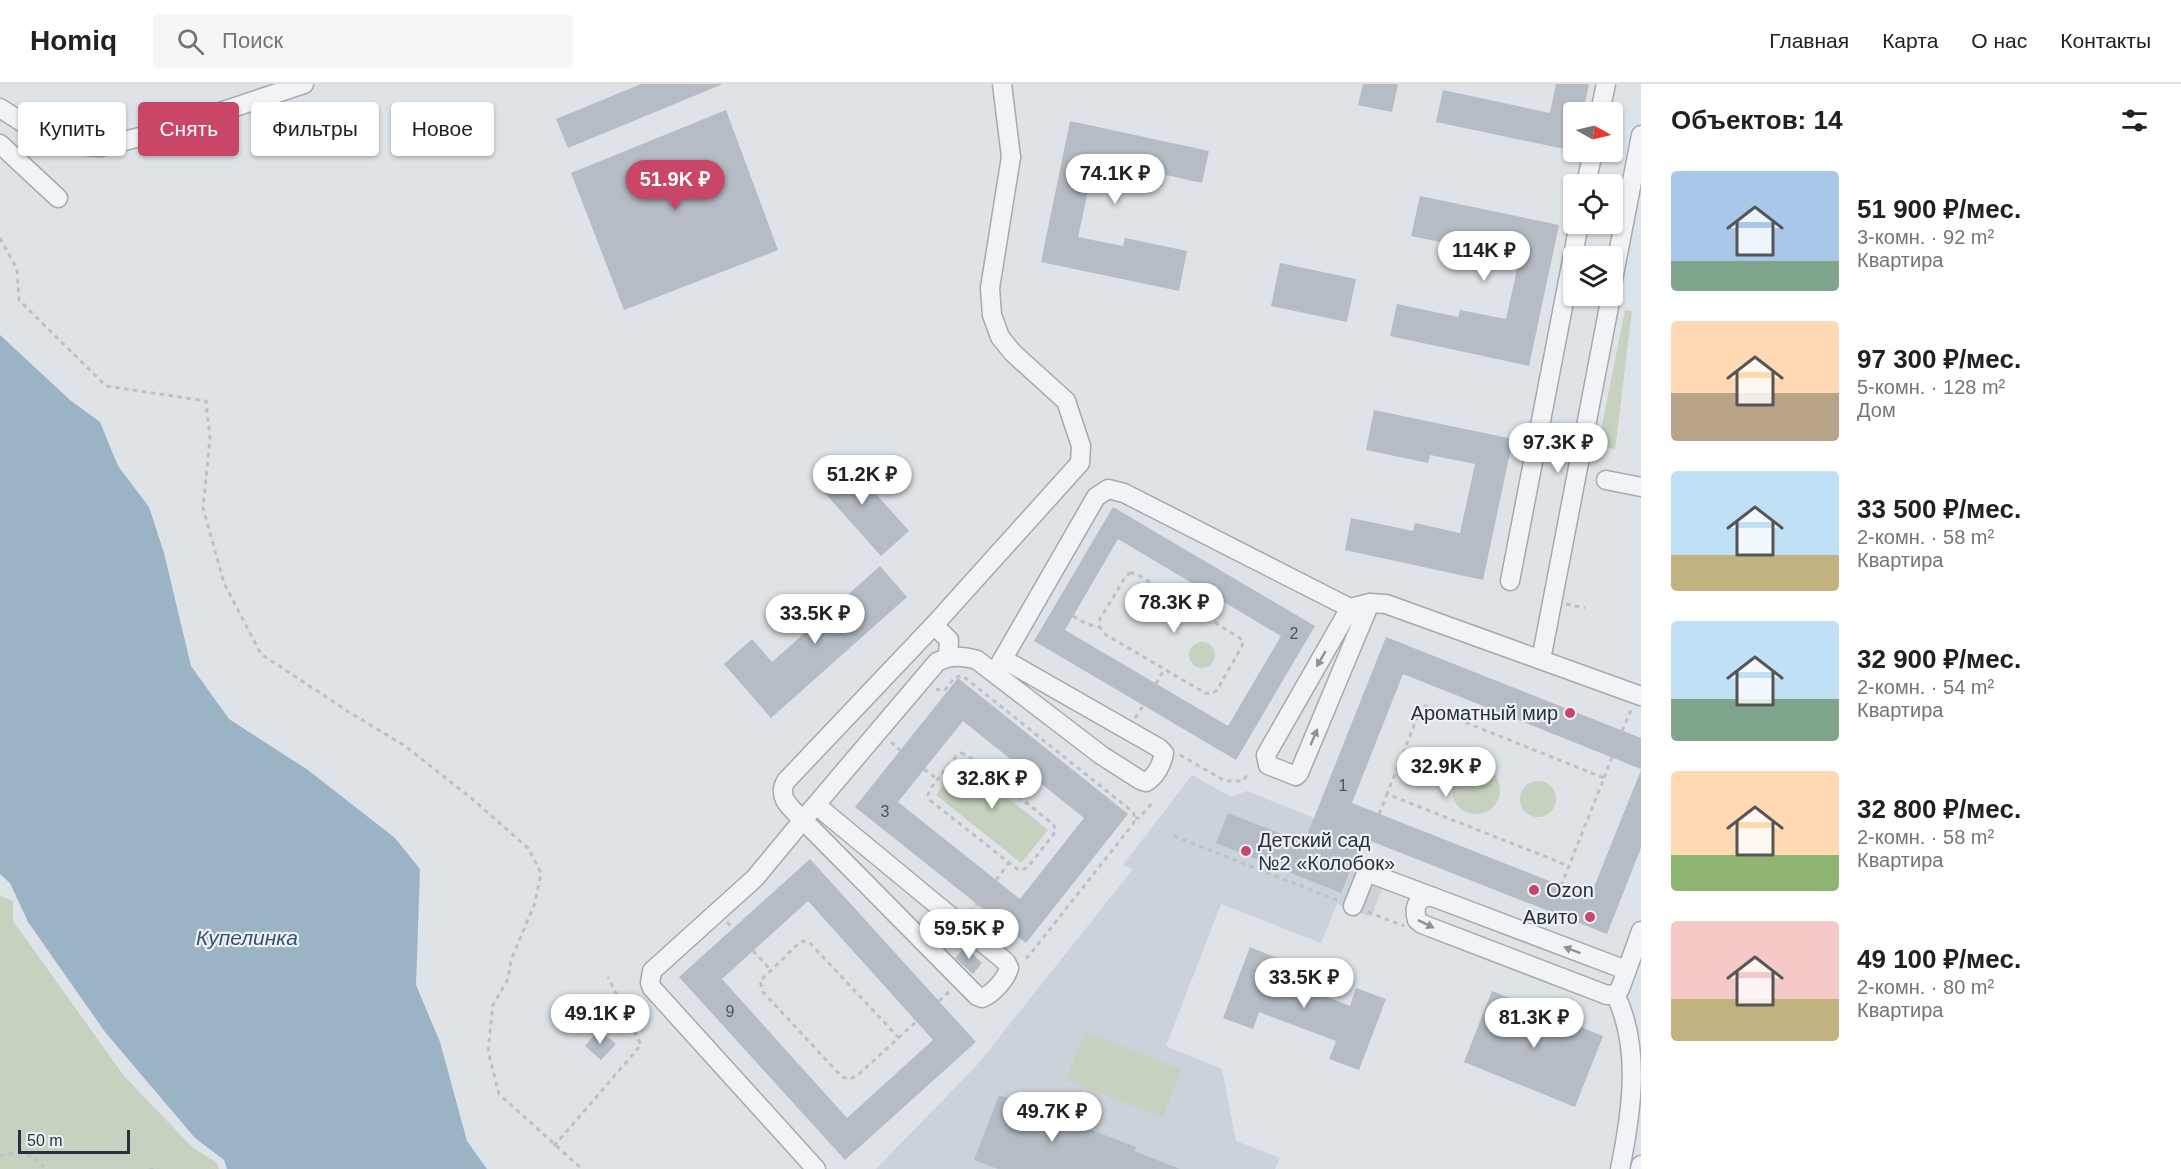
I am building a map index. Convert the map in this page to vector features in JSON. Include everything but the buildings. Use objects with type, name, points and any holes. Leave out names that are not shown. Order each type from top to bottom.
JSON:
[{"type":"street","points":[[0,108],[42,135],[74,145],[101,147],[163,131],[304,84]]},
{"type":"street","points":[[816,805],[1006,962],[1010,968],[1007,975],[987,996],[982,998],[976,996],[785,802],[782,787],[1076,469],[1082,455],[1066,401],[1013,353],[1000,337],[992,315],[990,288],[1011,157],[1002,84]]},
{"type":"street","points":[[1602,102],[1606,84]]},
{"type":"street","points":[[1623,250],[1634,215],[1641,135]]},
{"type":"street","points":[[0,144],[58,198]]},
{"type":"street","points":[[1510,581],[1577,234]]},
{"type":"street","points":[[1541,660],[1609,306]]},
{"type":"street","points":[[1606,480],[1641,487]]},
{"type":"street","points":[[998,666],[1096,497],[1108,489],[1124,493],[1350,608],[1370,603],[1386,604],[1639,695]]},
{"type":"street","points":[[1350,608],[1266,755],[1268,765],[1290,776],[1296,776],[1299,773],[1370,603]]},
{"type":"street","points":[[934,625],[949,640],[948,657]]},
{"type":"street","points":[[816,1169],[652,988],[650,983],[652,971],[755,878],[937,662],[948,657],[964,656],[998,666],[1164,753],[1151,779],[1146,782],[1140,780],[1101,755],[998,666]]},
{"type":"street","points":[[1353,906],[1365,876],[1369,873],[1626,970]]},
{"type":"street","points":[[1433,897],[1426,896],[1416,905],[1415,914],[1422,924],[1607,995],[1615,994],[1620,989],[1641,931]]},
{"type":"street","points":[[1615,994],[1624,1007],[1630,1023],[1637,1060],[1638,1081],[1620,1169]]},
{"type":"path","points":[[0,238],[17,269],[19,300],[106,386],[206,401],[210,438],[203,508],[224,583],[261,654],[405,746],[471,798],[528,848],[541,873],[537,894],[511,960],[508,979],[493,1005],[488,1051],[499,1094],[582,1169]]},
{"type":"path","points":[[1130,573],[1144,579],[1244,639],[1237,655],[1212,694],[1205,693],[1164,669],[1103,633],[1100,627],[1100,619],[1130,573]]},
{"type":"path","points":[[1563,603],[1585,608]]},
{"type":"path","points":[[1073,616],[1087,624],[1100,627]]},
{"type":"path","points":[[1156,684],[1164,669]]},
{"type":"path","points":[[930,684],[942,692],[956,677],[963,676],[1133,813],[1135,818],[1133,824],[1028,957],[1023,959]]},
{"type":"path","points":[[1622,731],[1639,695]]},
{"type":"path","points":[[1379,814],[1422,705],[1604,777]]},
{"type":"path","points":[[1164,753],[1173,751],[1225,781],[1243,780],[1249,772]]},
{"type":"path","points":[[961,753],[967,755],[1053,824],[1056,829],[1028,867],[1022,870],[1017,869],[1009,863],[931,801],[928,795],[930,789],[956,756],[961,753]]},
{"type":"path","points":[[1561,886],[1612,757]]},
{"type":"path","points":[[924,769],[938,779]]},
{"type":"path","points":[[1094,782],[1099,776]]},
{"type":"path","points":[[1387,794],[1569,866]]},
{"type":"path","points":[[1135,818],[1139,818],[1153,802]]},
{"type":"path","points":[[1174,836],[1406,927]]},
{"type":"path","points":[[996,880],[1009,863]]},
{"type":"path","points":[[967,916],[977,904]]},
{"type":"path","points":[[899,1038],[809,942],[803,941],[797,945],[760,981],[763,992],[842,1077],[850,1079],[858,1075],[899,1038],[917,1021]]},
{"type":"path","points":[[753,951],[770,969]]},
{"type":"path","points":[[554,1146],[640,1045],[608,977]]},
{"type":"path","points":[[0,1156],[21,1151],[35,1158],[45,1169]]},
{"type":"path","points":[[149,1169],[159,1169]]},
{"type":"shaded area","points":[[1192,775],[1231,797],[1247,791],[1363,838],[1350,870],[1384,884],[1371,917],[1337,904],[1321,943],[1221,904],[1166,1046],[1222,1069],[1236,1141],[1280,1158],[1275,1169],[876,1169],[978,1064],[1133,869],[1123,865]]},
{"type":"green space","points":[[1625,310],[1632,311],[1615,449],[1598,445]]},
{"type":"green space","points":[[1202,642],[1211,646],[1215,655],[1211,664],[1202,668],[1193,664],[1189,655],[1193,646]]},
{"type":"green space","points":[[962,761],[1048,830],[1021,863],[936,795]]},
{"type":"green space","points":[[1476,766],[1493,773],[1500,790],[1493,807],[1476,814],[1459,807],[1452,790],[1459,773]]},
{"type":"green space","points":[[1538,781],[1551,786],[1556,799],[1551,812],[1538,817],[1525,812],[1520,799],[1525,786]]},
{"type":"green space","points":[[0,896],[13,901],[13,921],[124,1076],[193,1148],[216,1162],[219,1169],[0,1169]]},
{"type":"green space","points":[[1085,1032],[1181,1069],[1163,1117],[1066,1080]]},
{"type":"water","name":"Купелинка","points":[[0,335],[70,400],[100,422],[118,466],[149,507],[164,553],[191,666],[229,719],[308,770],[395,838],[420,869],[416,985],[440,1042],[467,1141],[487,1169],[227,1169],[224,1160],[195,1138],[105,1032],[28,922],[10,883],[0,874]]},
{"type":"place","name":"Ароматный мир","points":[[1570,713]]},
{"type":"place","name":"Детский сад №2 «Колобок»","points":[[1246,851]]},
{"type":"place","name":"Ozon","points":[[1534,890]]},
{"type":"place","name":"Авито","points":[[1590,917]]}]
